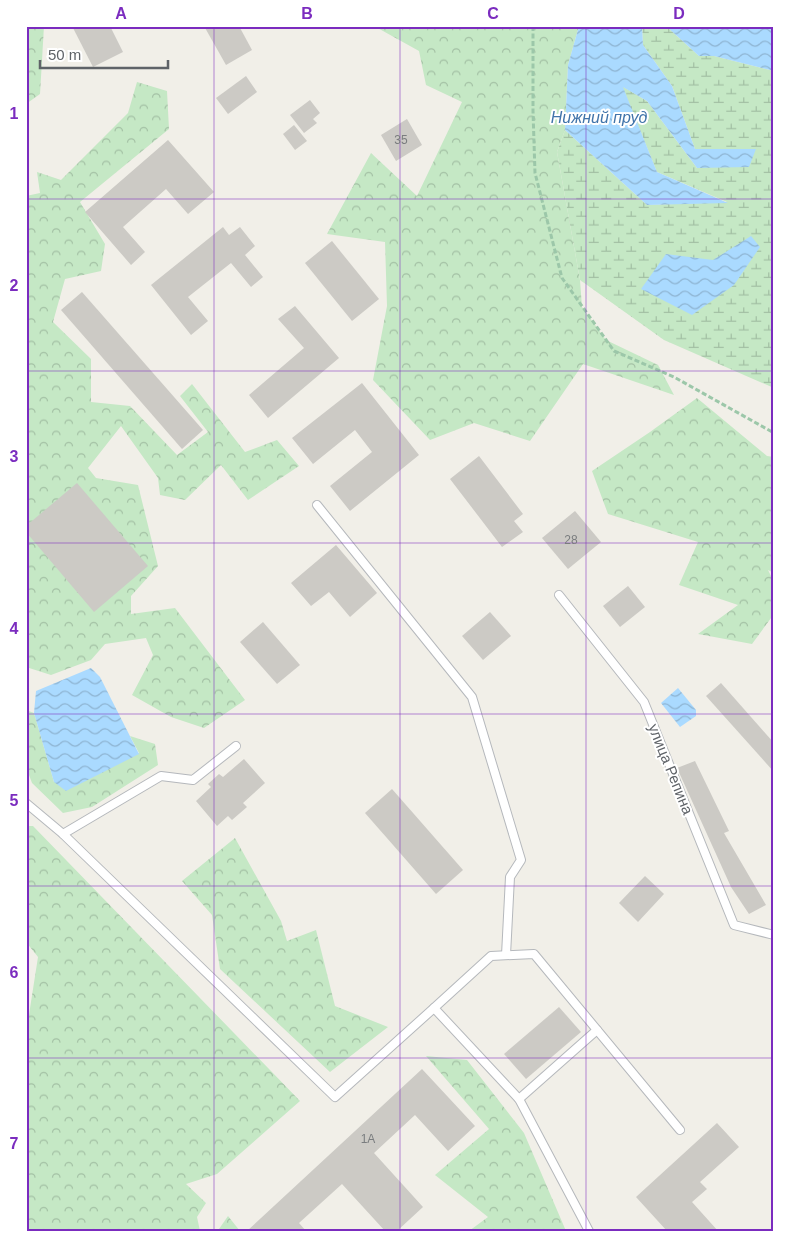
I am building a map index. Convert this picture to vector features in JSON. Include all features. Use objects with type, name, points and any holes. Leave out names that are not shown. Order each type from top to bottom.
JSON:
[{"type":"lane","points":[[316,505],[472,697],[521,860],[510,877],[506,955]]},
{"type":"lane","name":"улица Репина","points":[[559,595],[644,702],[734,925],[774,935]]},
{"type":"lane","points":[[63,834],[160,776],[193,780],[236,746]]},
{"type":"lane","points":[[26,803],[63,834],[335,1096],[491,956],[534,954],[680,1130]]},
{"type":"lane","points":[[434,1008],[519,1099],[589,1231]]},
{"type":"lane","points":[[519,1099],[597,1030]]},
{"type":"path","points":[[533,26],[535,173],[562,278],[614,351],[674,377],[774,433]]},
{"type":"green space","points":[[26,26],[44,26],[40,94],[26,104]]},
{"type":"green space","points":[[374,26],[579,26],[568,65],[565,130],[557,152],[580,280],[582,307],[606,340],[658,365],[674,395],[583,364],[530,441],[474,423],[430,440],[373,380],[387,306],[385,242],[327,234],[371,153],[417,196],[462,102],[426,85],[419,51]]},
{"type":"green space","points":[[642,26],[666,26],[699,56],[714,56],[774,71],[774,388],[664,340],[580,280],[557,152],[565,130],[647,205],[727,202],[657,172],[622,86],[647,101],[697,168],[695,149],[672,86],[643,45]]},
{"type":"green space","points":[[137,82],[167,91],[169,129],[80,202],[105,244],[101,271],[65,279],[53,322],[91,359],[91,402],[130,406],[177,455],[208,432],[180,396],[192,384],[245,452],[277,440],[299,466],[248,500],[221,465],[185,500],[160,495],[158,478],[121,426],[88,468],[96,478],[138,485],[158,566],[131,596],[131,614],[175,608],[245,700],[204,728],[171,717],[132,695],[153,655],[146,638],[105,644],[91,660],[51,675],[26,667],[26,196],[40,193],[37,172],[61,180],[128,113]]},
{"type":"green space","points":[[697,398],[767,456],[774,457],[774,573],[768,570],[774,582],[774,614],[752,644],[698,634],[738,605],[679,585],[698,542],[608,514],[592,471]]},
{"type":"green space","points":[[26,710],[34,713],[54,782],[139,753],[130,736],[155,744],[158,765],[92,807],[63,813],[32,783],[26,767]]},
{"type":"green space","points":[[26,826],[33,826],[300,1101],[217,1174],[186,1184],[206,1203],[197,1217],[200,1231],[26,1231],[26,1034],[38,957],[26,942]]},
{"type":"green space","points":[[235,838],[281,921],[287,941],[316,930],[335,1006],[388,1027],[330,1072],[220,969],[212,915],[182,881]]},
{"type":"green space","points":[[426,1056],[467,1060],[524,1133],[566,1231],[469,1231],[488,1217],[435,1175],[489,1129]]},
{"type":"green space","points":[[228,1216],[240,1231],[221,1231],[219,1229]]},
{"type":"water","name":"Нижний пруд","points":[[579,26],[642,26],[643,45],[672,86],[695,149],[756,149],[749,167],[697,168],[647,101],[623,87],[657,172],[728,203],[647,205],[565,130],[568,65]]},
{"type":"water","points":[[666,26],[774,26],[774,71],[714,56],[699,56]]},
{"type":"water","points":[[751,236],[760,247],[734,285],[692,315],[641,289],[666,254],[713,260]]},
{"type":"water","points":[[91,668],[100,677],[139,754],[66,791],[54,782],[34,713],[36,691]]},
{"type":"water","points":[[678,688],[696,710],[696,716],[680,727],[661,703]]},
{"type":"building","points":[[72,26],[110,26],[123,52],[93,67]]},
{"type":"building","points":[[204,26],[239,26],[252,50],[226,65]]},
{"type":"building","points":[[246,76],[257,92],[228,114],[216,98]]},
{"type":"building","points":[[310,100],[320,113],[313,119],[317,123],[304,133],[290,115]]},
{"type":"building","points":[[407,119],[422,145],[396,161],[381,135]]},
{"type":"building","points":[[294,125],[307,141],[295,150],[283,134]]},
{"type":"building","points":[[168,140],[214,192],[188,214],[166,189],[123,227],[145,252],[131,265],[85,212]]},
{"type":"building","points":[[223,227],[229,235],[240,227],[255,246],[245,255],[263,277],[251,287],[231,263],[188,297],[208,321],[191,335],[151,285]]},
{"type":"building","points":[[332,241],[379,299],[352,321],[305,263]]},
{"type":"building","points":[[82,292],[203,430],[182,449],[61,310]]},
{"type":"building","points":[[295,306],[339,358],[268,418],[249,395],[304,348],[278,319]]},
{"type":"building","points":[[362,383],[419,455],[350,511],[330,486],[372,452],[355,430],[313,464],[292,438]]},
{"type":"building","points":[[479,456],[523,514],[514,521],[523,532],[502,547],[450,479]]},
{"type":"building","points":[[77,483],[148,566],[94,612],[26,532],[26,526]]},
{"type":"building","points":[[575,511],[601,542],[568,569],[542,538]]},
{"type":"building","points":[[336,545],[377,593],[350,617],[329,592],[311,606],[291,583]]},
{"type":"building","points":[[628,586],[645,607],[620,627],[603,606]]},
{"type":"building","points":[[490,612],[511,636],[483,660],[462,636]]},
{"type":"building","points":[[263,622],[300,665],[277,684],[240,642]]},
{"type":"building","points":[[721,683],[774,743],[774,772],[706,696]]},
{"type":"building","points":[[244,759],[265,783],[243,803],[247,807],[232,820],[228,816],[217,826],[196,801],[211,787],[208,784],[219,774],[223,777]]},
{"type":"building","points":[[695,761],[729,831],[724,833],[766,905],[749,914],[731,887],[677,768]]},
{"type":"building","points":[[392,789],[463,870],[436,894],[365,813]]},
{"type":"building","points":[[645,876],[664,894],[638,922],[619,903]]},
{"type":"building","points":[[559,1007],[581,1032],[526,1079],[504,1054]]},
{"type":"building","points":[[422,1069],[475,1126],[448,1151],[415,1115],[374,1153],[423,1207],[397,1231],[385,1231],[342,1184],[299,1223],[306,1231],[247,1231]]},
{"type":"building","points":[[717,1123],[739,1147],[700,1182],[707,1189],[692,1202],[718,1231],[667,1231],[636,1197]]}]
